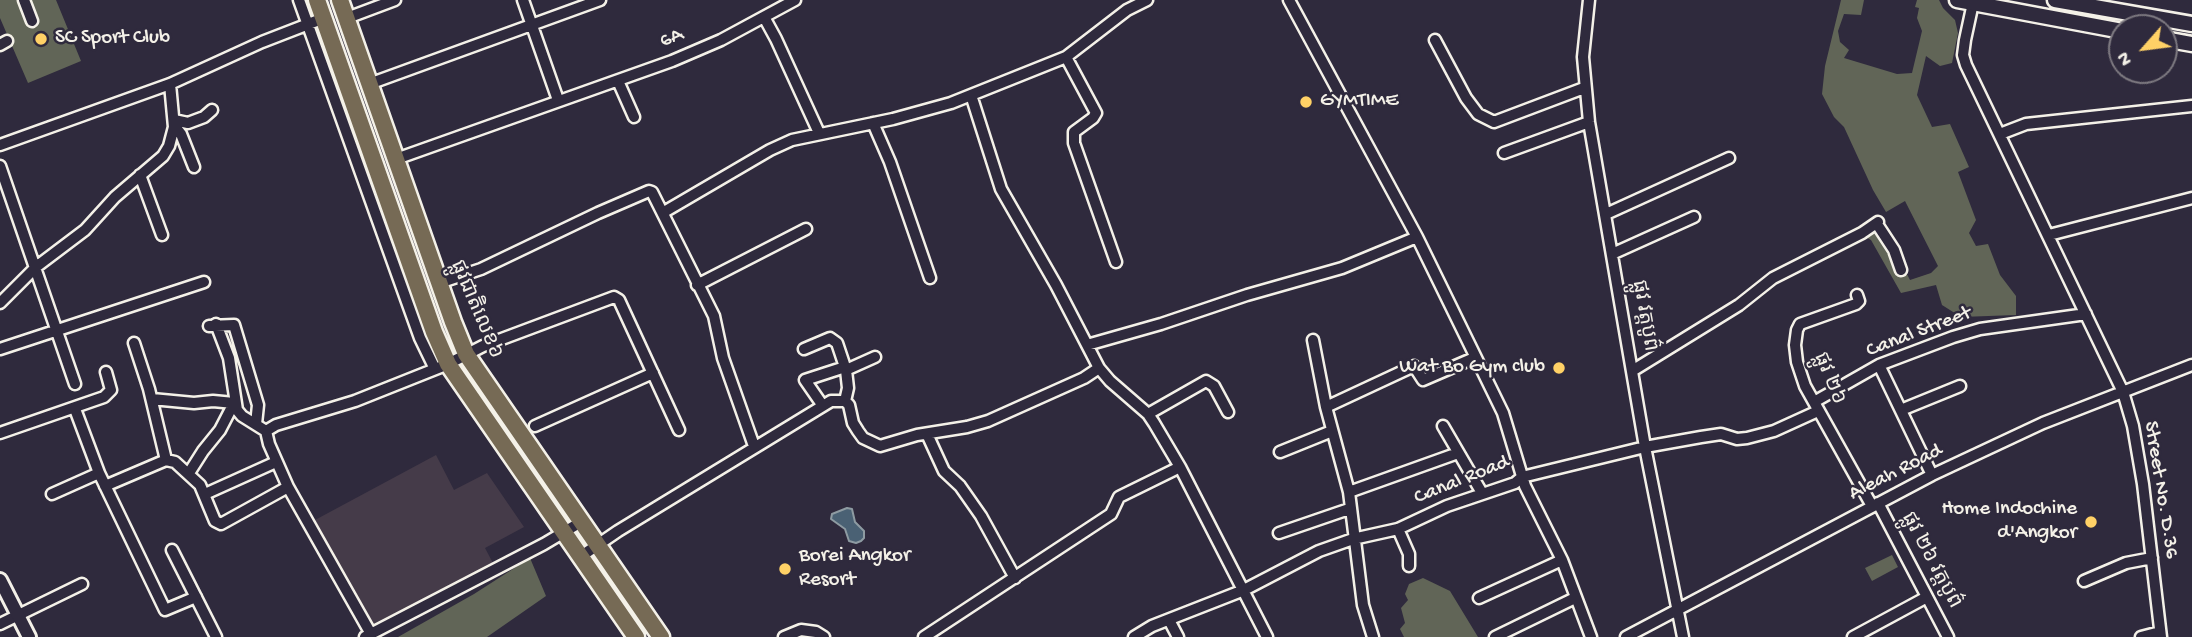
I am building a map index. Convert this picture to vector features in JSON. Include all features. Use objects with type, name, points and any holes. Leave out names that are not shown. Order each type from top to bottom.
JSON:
[{"type":"main road","name":"ផ្លូវជាតិលេខ៦","points":[[317,0],[434,332],[441,366],[564,533],[636,637]]},
{"type":"main road","name":"ផ្លូវជាតិលេខ៦","points":[[340,0],[466,354],[661,637]]},
{"type":"main road","points":[[1957,0],[2108,28]]},
{"type":"main road","points":[[2055,0],[2192,24]]},
{"type":"street","points":[[24,0],[32,21]]},
{"type":"street","points":[[299,0],[415,325],[441,366]]},
{"type":"street","points":[[347,18],[395,0]]},
{"type":"street","points":[[523,0],[558,100]]},
{"type":"street","points":[[369,84],[600,0]]},
{"type":"street","name":"6A","points":[[396,159],[618,81],[721,40],[795,0]]},
{"type":"street","points":[[664,212],[792,140],[951,103],[1066,58],[1127,10],[1147,0]]},
{"type":"street","points":[[1289,0],[1417,237],[1503,413],[1522,477],[1562,560],[1591,637]]},
{"type":"street","name":"ផ្លូវ វត្តបូព៌","points":[[1589,0],[1583,57],[1589,122],[1645,447],[1683,637]]},
{"type":"street","name":"Street No. D.36","points":[[1973,3],[1963,55],[1969,73],[2123,392],[2140,463],[2161,634]]},
{"type":"street","points":[[764,17],[819,133]]},
{"type":"street","points":[[0,145],[170,84],[324,18]]},
{"type":"street","points":[[1434,40],[1466,98],[1478,114],[1494,122],[1584,88]]},
{"type":"street","points":[[1066,58],[1096,113],[1093,118],[1077,127],[1073,135],[1074,143],[1115,262]]},
{"type":"street","points":[[618,81],[634,117]]},
{"type":"street","points":[[0,303],[36,267],[85,230],[115,197],[167,150],[174,123],[170,84]]},
{"type":"street","points":[[971,95],[1001,189],[1056,285],[1099,368],[1148,414],[1180,467],[1267,637]]},
{"type":"street","points":[[2000,134],[2026,124],[2192,106]]},
{"type":"street","points":[[174,123],[188,123],[204,117],[212,110]]},
{"type":"street","points":[[1504,153],[1589,122]]},
{"type":"street","points":[[174,123],[194,167]]},
{"type":"street","points":[[873,123],[890,162],[930,278]]},
{"type":"street","points":[[1606,214],[1729,159]]},
{"type":"street","points":[[0,166],[75,384]]},
{"type":"street","points":[[140,175],[162,234]]},
{"type":"street","points":[[439,284],[481,269],[649,191],[655,195],[664,212],[714,316],[723,358],[754,446]]},
{"type":"street","points":[[2049,235],[2192,198]]},
{"type":"street","points":[[1612,254],[1694,217]]},
{"type":"street","points":[[1632,371],[1739,305],[1773,278],[1877,223],[1894,250],[1900,270]]},
{"type":"street","points":[[697,285],[806,229]]},
{"type":"street","points":[[1087,345],[1342,268],[1417,237]]},
{"type":"street","points":[[0,348],[204,282]]},
{"type":"street","name":"ផ្លូវ ២៦","points":[[1857,295],[1859,301],[1856,304],[1800,324],[1797,330],[1797,362],[1805,386],[1875,504]]},
{"type":"street","points":[[266,432],[276,425],[355,401],[466,354],[614,297],[619,300],[680,430]]},
{"type":"street","name":"Canal Street","points":[[1816,406],[1879,365],[1980,329],[2086,314]]},
{"type":"street","points":[[256,424],[258,405],[234,325],[213,325],[232,371],[234,403],[242,416],[266,432],[288,487],[368,635],[581,522]]},
{"type":"street","points":[[804,349],[830,338],[837,343],[846,368],[848,388],[845,401]]},
{"type":"street","points":[[1313,340],[1326,407],[1349,492],[1363,605],[1373,637]]},
{"type":"street","points":[[134,343],[152,399],[166,460]]},
{"type":"street","points":[[823,406],[805,380],[875,357]]},
{"type":"street","points":[[1326,407],[1414,366],[1423,380],[1474,358]]},
{"type":"street","points":[[1879,365],[1932,475]]},
{"type":"street","name":"Aleah Road","points":[[1626,637],[1932,475],[2043,423],[2192,365]]},
{"type":"street","points":[[580,558],[597,544],[831,401],[845,401],[849,405],[853,423],[863,438],[880,446],[988,421],[1084,378],[1099,368]]},
{"type":"street","points":[[0,433],[75,409],[109,394],[112,385],[106,372]]},
{"type":"street","points":[[535,426],[653,373]]},
{"type":"street","points":[[1148,414],[1206,381],[1214,386],[1228,412]]},
{"type":"street","points":[[1901,410],[1960,386]]},
{"type":"street","points":[[152,399],[234,403]]},
{"type":"street","points":[[189,473],[234,403]]},
{"type":"street","name":"Canal Road","points":[[1134,637],[1244,590],[1319,551],[1353,539],[1398,529],[1447,506],[1515,483],[1522,477],[1645,447],[1711,435],[1747,438],[1774,431],[1816,406]]},
{"type":"street","points":[[75,409],[99,473],[165,610],[196,597]]},
{"type":"street","points":[[1443,426],[1482,493]]},
{"type":"street","points":[[1280,452],[1332,431]]},
{"type":"street","points":[[927,434],[944,471],[960,486],[975,507],[1015,578]]},
{"type":"street","points":[[1349,492],[1458,453]]},
{"type":"street","points":[[105,486],[166,460],[175,462],[189,473],[205,494],[215,521],[221,524],[288,487]]},
{"type":"street","points":[[205,494],[276,462]]},
{"type":"street","points":[[924,637],[1111,514],[1119,497],[1180,467]]},
{"type":"street","points":[[52,494],[99,473]]},
{"type":"street","name":"ផ្លូវ ២៦ វត្តបូព៌","points":[[1875,504],[1948,637]]},
{"type":"street","points":[[1279,534],[1349,509]]},
{"type":"street","points":[[1398,529],[1409,554],[1409,566]]},
{"type":"street","points":[[172,550],[216,637]]},
{"type":"street","points":[[2084,581],[2126,563],[2152,558]]},
{"type":"street","points":[[1479,598],[1562,560]]},
{"type":"street","points":[[0,580],[29,637]]},
{"type":"street","points":[[0,624],[82,584]]},
{"type":"street","points":[[1853,637],[1927,597]]},
{"type":"street","points":[[1495,637],[1575,598]]},
{"type":"street","points":[[1169,620],[1178,637]]},
{"type":"street","points":[[784,637],[801,630],[816,632],[824,637]]},
{"type":"street","points":[[2141,637],[2161,634]]},
{"type":"shaded area","points":[[436,455],[454,490],[487,473],[524,527],[485,548],[494,565],[373,630],[315,520]]},
{"type":"green space","name":"SC Sport Club","points":[[0,0],[56,0],[81,61],[28,83],[0,18]]},
{"type":"green space","points":[[1841,0],[1864,0],[1861,15],[1844,14],[1838,31],[1840,42],[1849,50],[1844,58],[1897,74],[1912,73],[1922,31],[1917,18],[1919,8],[1915,7],[1917,0],[1939,0],[1955,20],[1958,33],[1952,63],[1940,66],[1926,56],[1917,95],[1932,127],[1950,124],[1969,167],[1958,172],[1976,220],[1969,233],[1976,246],[1988,244],[2000,275],[2016,296],[2016,315],[1961,317],[1942,305],[1936,285],[1901,293],[1871,240],[1862,235],[1881,224],[1910,280],[1931,273],[1938,266],[1905,201],[1886,212],[1844,127],[1834,117],[1822,94],[1825,66]]},
{"type":"green space","points":[[1892,555],[1898,567],[1872,581],[1865,568]]},
{"type":"green space","points":[[530,558],[546,596],[487,637],[398,637],[474,594]]},
{"type":"green space","points":[[1423,578],[1450,591],[1478,637],[1404,637],[1400,629],[1405,623],[1401,608],[1408,600],[1405,594],[1409,584]]},
{"type":"water","points":[[847,508],[852,509],[855,522],[864,531],[864,538],[856,543],[849,541],[845,529],[831,519],[832,514]]},
{"type":"place","name":"SC Sport Club","points":[[41,39]]},
{"type":"place","name":"GYMTIME","points":[[1306,102]]},
{"type":"place","name":"Wat Bo Gym club","points":[[1559,368]]},
{"type":"place","name":"Home Indochine d'Angkor","points":[[2091,522]]},
{"type":"place","name":"Borei Angkor Resort","points":[[785,569]]}]
